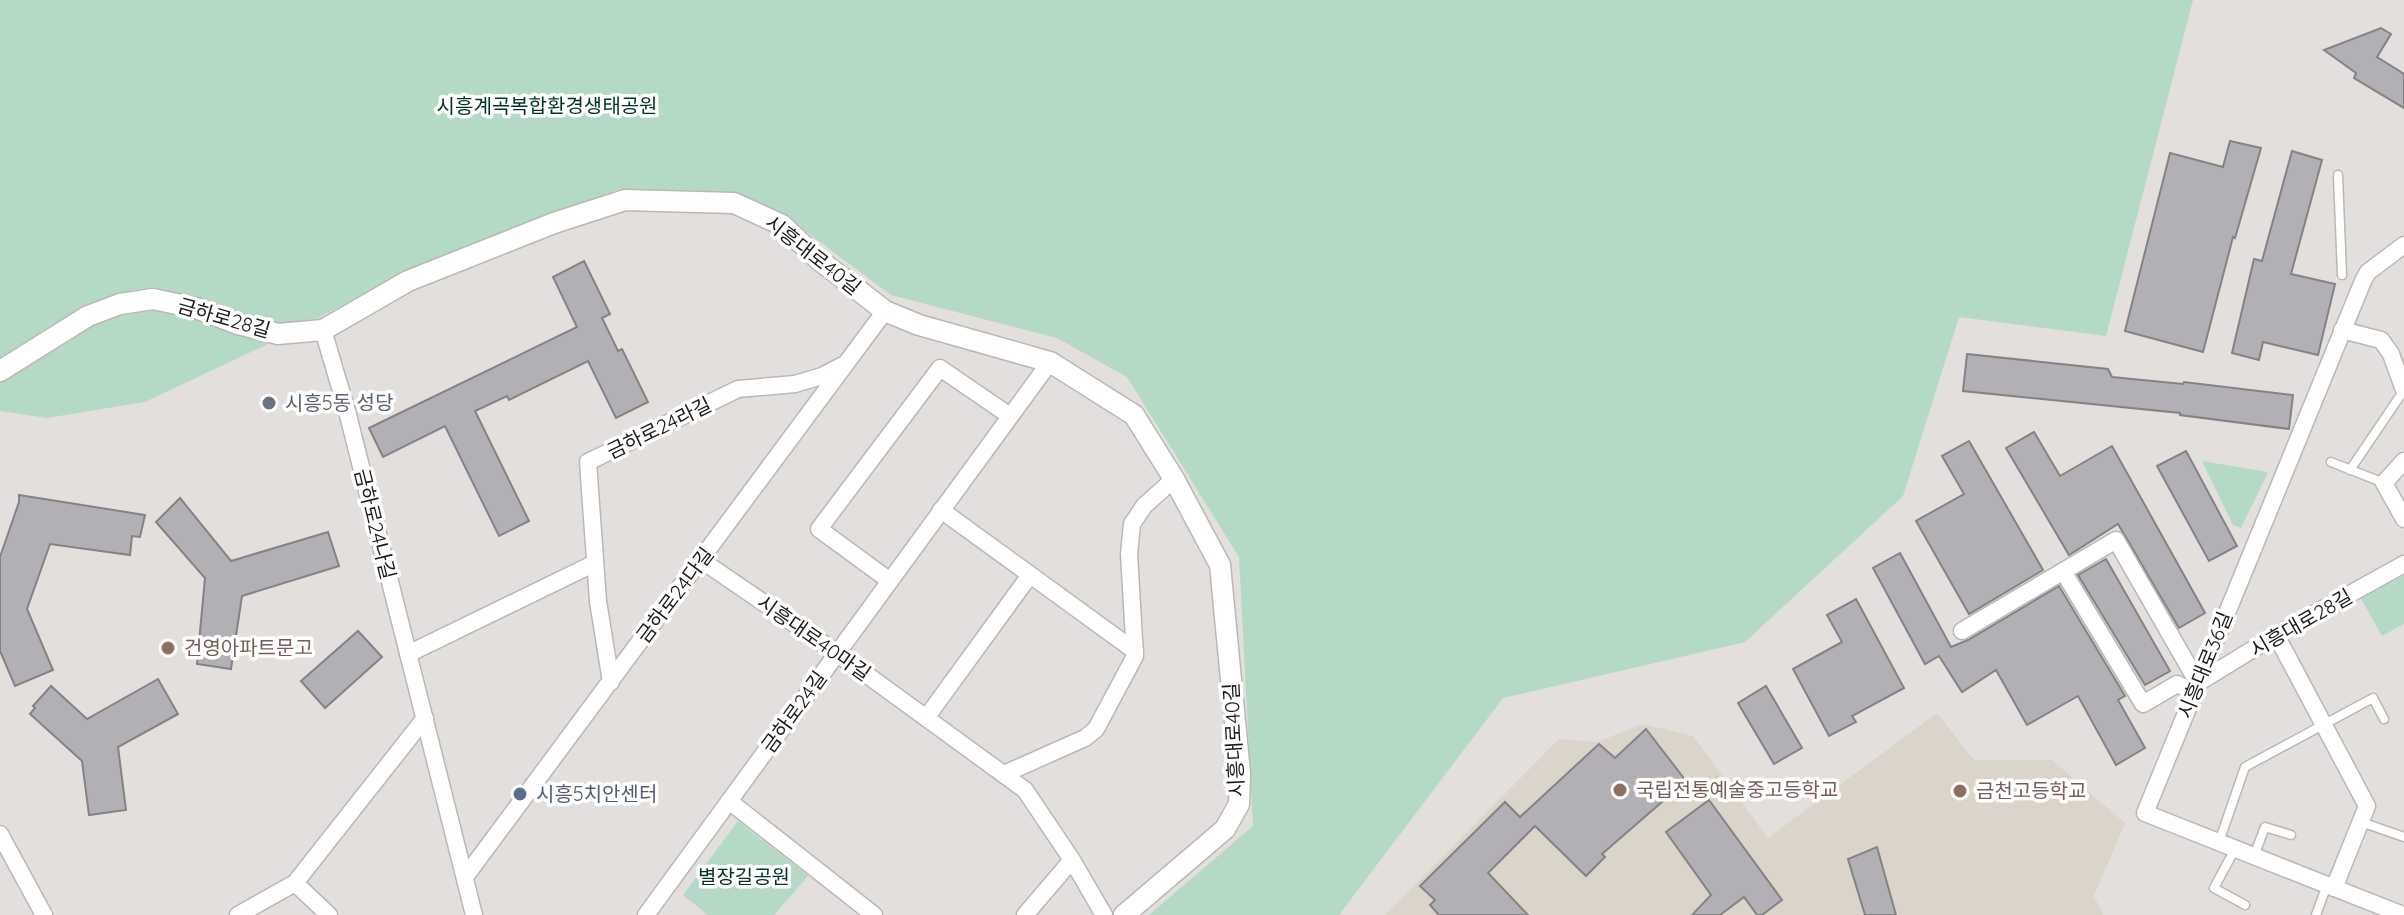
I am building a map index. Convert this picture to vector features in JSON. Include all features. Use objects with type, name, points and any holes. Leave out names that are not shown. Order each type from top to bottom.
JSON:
[{"type":"street","name":"시흥대로40길","points":[[323,330],[408,281],[554,223],[625,200],[734,203],[782,225],[818,259],[885,311],[919,325],[1050,362],[1134,415],[1174,479],[1220,565],[1240,773],[1239,804],[1225,829],[1124,915]]},
{"type":"street","name":"시흥대로36길","points":[[2403,915],[2145,813],[2368,272],[2404,245]]},
{"type":"street","name":"금하로28길","points":[[0,371],[88,316],[120,304],[153,299],[196,308],[238,324],[278,334],[323,330]]},
{"type":"street","name":"금하로24다길","points":[[465,877],[885,311]]},
{"type":"street","name":"금하로24나길","points":[[323,330],[347,411],[474,915]]},
{"type":"street","points":[[2342,330],[2381,340],[2391,354],[2404,390]]},
{"type":"street","name":"금하로24라길","points":[[611,682],[598,601],[588,462],[738,389],[795,384],[822,376],[848,362]]},
{"type":"street","name":"금하로24길","points":[[646,915],[1050,362]]},
{"type":"street","points":[[890,581],[819,529],[940,368],[1010,416]]},
{"type":"street","points":[[2404,461],[2384,483],[2404,519]]},
{"type":"street","points":[[1004,774],[1085,738],[1096,729],[1135,656],[1129,554],[1132,524],[1144,506],[1174,479]]},
{"type":"street","points":[[941,510],[1135,651]]},
{"type":"street","points":[[1962,631],[2116,540],[2196,687]]},
{"type":"street","name":"시흥대로40마길","points":[[701,560],[837,653],[1025,790],[1104,915]]},
{"type":"street","points":[[408,654],[595,563]]},
{"type":"street","name":"시흥대로28길","points":[[2196,687],[2276,635],[2404,564]]},
{"type":"street","points":[[2063,571],[2143,704],[2177,684],[2196,687]]},
{"type":"street","points":[[926,718],[1030,575]]},
{"type":"street","points":[[2276,635],[2367,806],[2330,887]]},
{"type":"street","points":[[238,915],[295,883],[425,718]]},
{"type":"street","points":[[729,801],[874,915]]},
{"type":"street","points":[[0,834],[44,915]]},
{"type":"street","points":[[1025,915],[1072,860]]},
{"type":"street","points":[[295,883],[329,915]]},
{"type":"lane","points":[[2338,175],[2342,275]]},
{"type":"lane","points":[[2350,470],[2404,390]]},
{"type":"lane","points":[[2331,462],[2384,483]]},
{"type":"lane","points":[[2245,905],[2214,888],[2245,767],[2373,698],[2384,719]]},
{"type":"lane","points":[[2361,822],[2404,837]]},
{"type":"lane","points":[[2254,857],[2265,827],[2291,835]]},
{"type":"lane","points":[[2316,915],[2330,887]]},
{"type":"shaded area","points":[[1937,713],[1974,760],[2052,760],[2125,823],[2094,896],[2103,915],[1385,915],[1559,739],[1597,742],[1643,724],[1693,736],[1768,838]]},
{"type":"green space","name":"시흥계곡복합환경생태공원","points":[[0,0],[2193,0],[2106,336],[1959,317],[1903,496],[1745,642],[1503,698],[1339,915],[1149,915],[1253,826],[1239,557],[1127,377],[1057,338],[891,295],[781,213],[740,196],[619,189],[408,271],[272,342],[145,402],[47,418],[0,411]]},
{"type":"green space","points":[[2202,461],[2268,472],[2241,528],[2233,525]]},
{"type":"green space","points":[[2404,573],[2404,624],[2382,636],[2360,597]]},
{"type":"green space","name":"별장길공원","points":[[738,821],[808,876],[774,915],[708,915],[683,895]]},
{"type":"building","points":[[2381,28],[2391,34],[2377,57],[2404,74],[2404,108],[2354,78],[2356,73],[2324,50]]},
{"type":"building","points":[[2230,141],[2261,148],[2233,237],[2203,352],[2125,331],[2170,153],[2223,167]]},
{"type":"building","points":[[2292,151],[2322,160],[2291,274],[2335,284],[2318,355],[2263,342],[2259,360],[2232,353],[2254,259],[2262,261]]},
{"type":"building","points":[[584,261],[610,314],[602,318],[618,351],[622,349],[648,402],[616,418],[588,361],[509,400],[507,396],[475,411],[529,521],[499,536],[445,426],[383,457],[369,428],[577,327],[553,277]]},
{"type":"building","points":[[1967,354],[2108,369],[2112,377],[2293,395],[2289,429],[2180,413],[1963,391]]},
{"type":"building","points":[[2034,432],[2060,476],[2112,446],[2205,613],[2179,628],[2118,524],[2069,555],[2006,448]]},
{"type":"building","points":[[1969,441],[2043,570],[1969,614],[1916,521],[1964,494],[1942,456]]},
{"type":"building","points":[[2186,451],[2237,546],[2209,561],[2157,466]]},
{"type":"building","points":[[19,495],[145,515],[140,537],[132,536],[130,555],[50,544],[27,609],[53,670],[15,686],[0,651],[0,557]]},
{"type":"building","points":[[180,498],[231,561],[328,532],[339,566],[242,596],[231,669],[197,664],[205,578],[156,522]]},
{"type":"building","points":[[1900,553],[1951,647],[2059,586],[2125,696],[2118,700],[2145,748],[2116,765],[2078,696],[2027,725],[1996,670],[1962,692],[1939,656],[1925,664],[1873,568]]},
{"type":"building","points":[[2106,559],[2170,671],[2145,685],[2078,575]]},
{"type":"building","points":[[1856,599],[1904,688],[1852,716],[1856,722],[1829,736],[1793,669],[1842,642],[1827,615]]},
{"type":"building","points":[[358,631],[382,657],[325,708],[301,681]]},
{"type":"building","points":[[158,679],[178,714],[118,747],[126,810],[89,815],[82,761],[30,714],[35,708],[33,706],[51,686],[87,719]]},
{"type":"building","points":[[1766,686],[1802,748],[1774,764],[1738,703]]},
{"type":"building","points":[[1646,729],[1686,781],[1602,854],[1605,857],[1586,876],[1535,826],[1488,873],[1528,915],[1439,915],[1430,905],[1435,900],[1420,886],[1505,802],[1520,817],[1599,744],[1615,758]]},
{"type":"building","points":[[1709,800],[1782,900],[1762,915],[1757,915],[1744,897],[1720,915],[1692,915],[1711,895],[1666,832]]},
{"type":"building","points":[[1877,847],[1896,915],[1865,915],[1848,859]]},
{"type":"place","name":"시흥5동 성당","points":[[269,403]]},
{"type":"place","name":"건영아파트문고","points":[[168,648]]},
{"type":"place","name":"국립전통예술중고등학교","points":[[1620,790]]},
{"type":"place","name":"금천고등학교","points":[[1960,791]]},
{"type":"place","name":"시흥5치안센터","points":[[520,794]]}]
